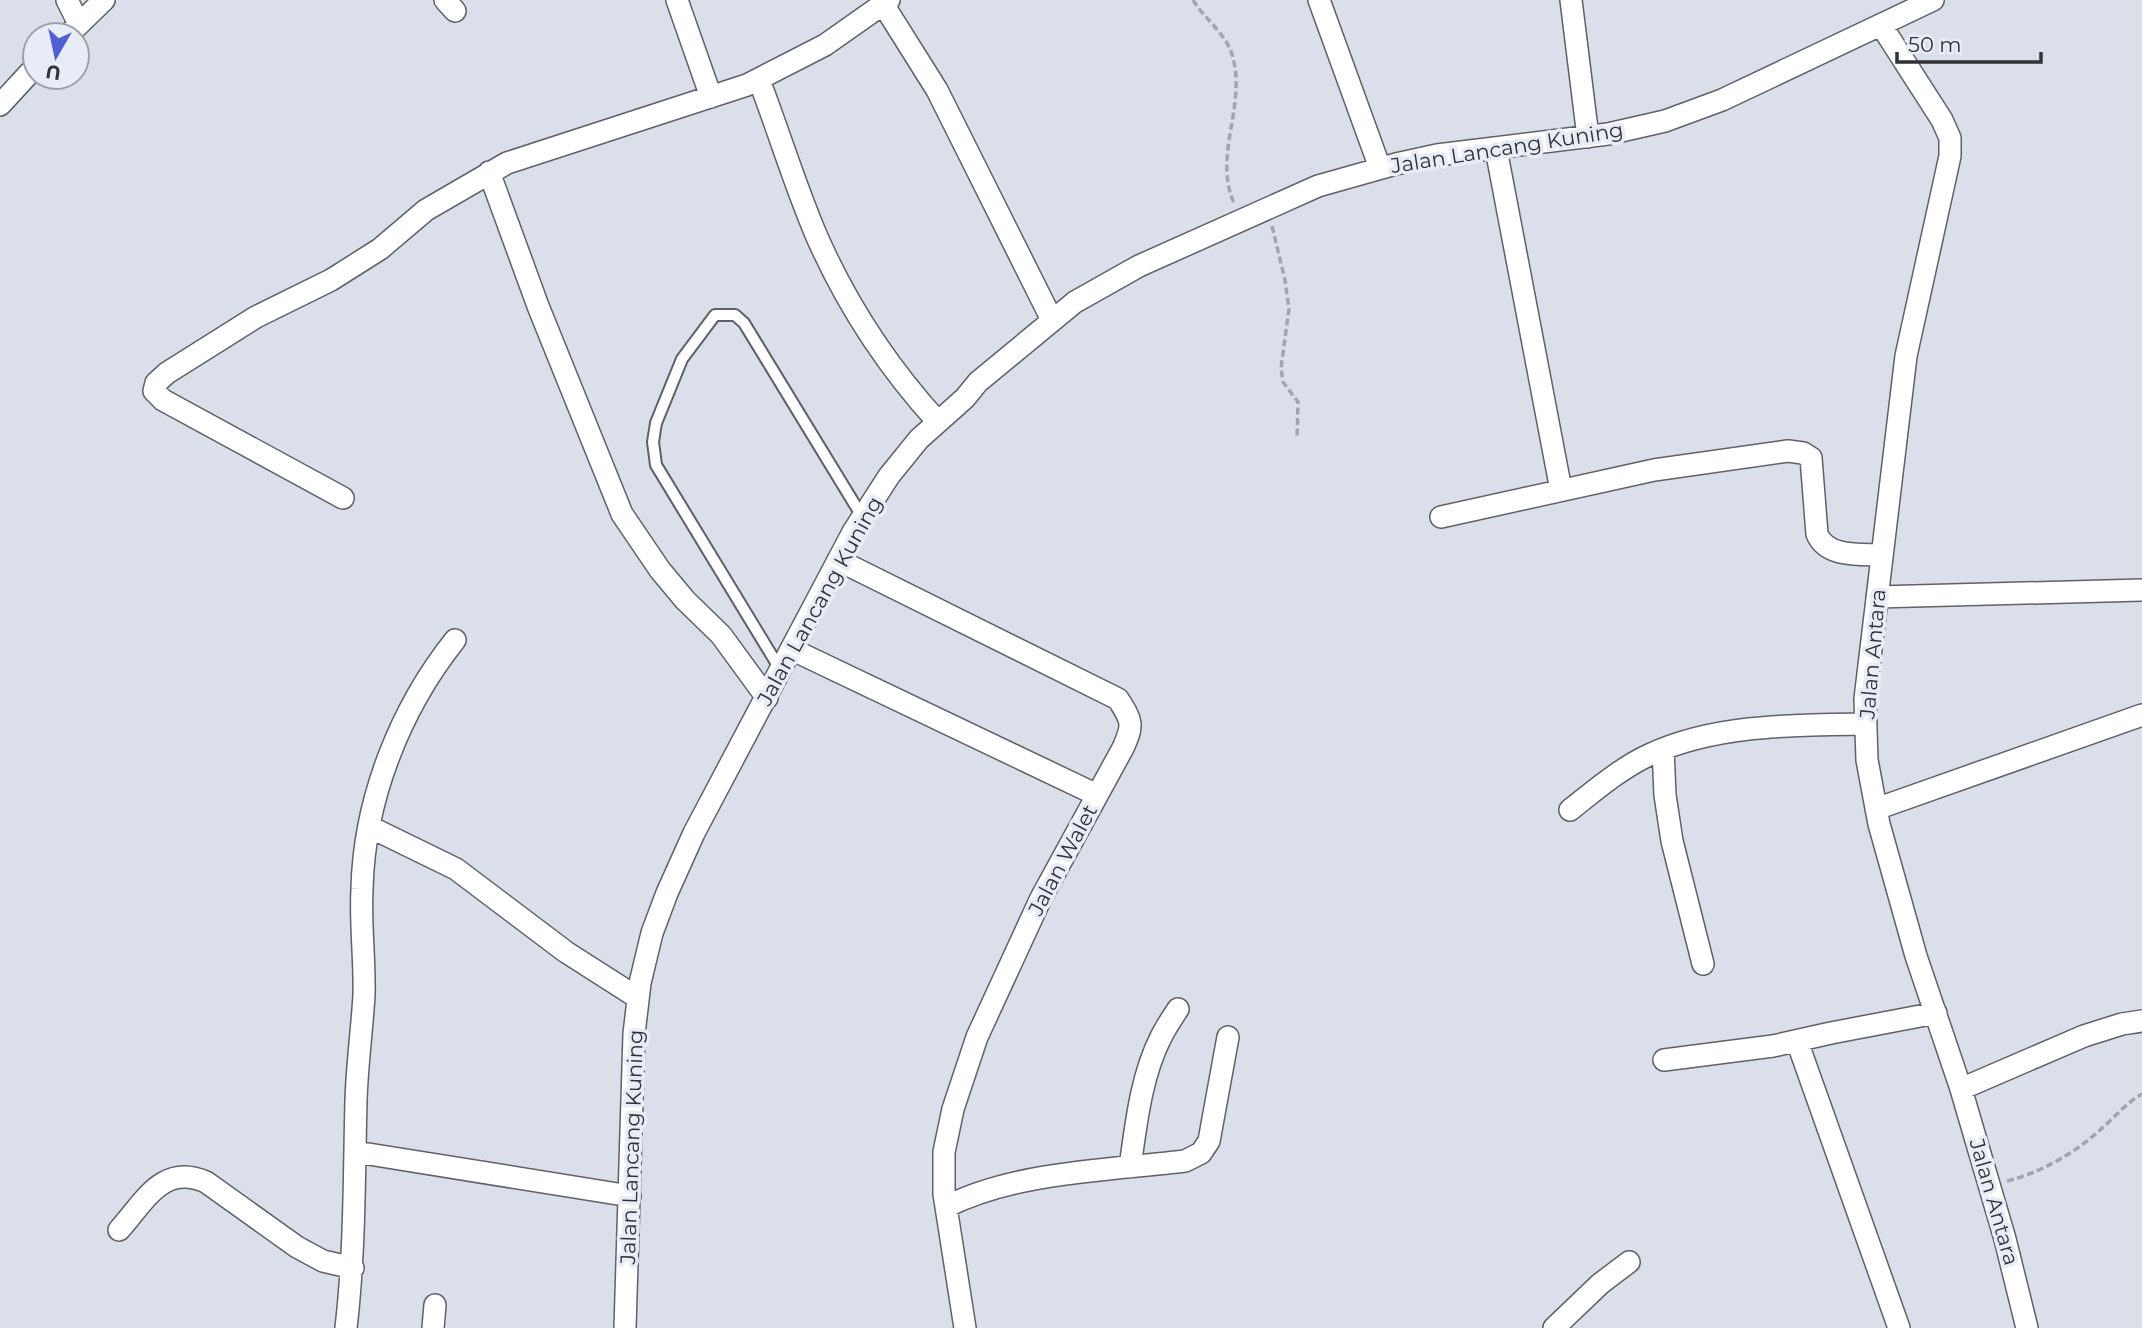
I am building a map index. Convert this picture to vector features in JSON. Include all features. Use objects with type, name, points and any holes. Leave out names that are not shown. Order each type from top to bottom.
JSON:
[{"type":"street","points":[[67,0],[71,21]]},
{"type":"street","points":[[82,21],[104,0]]},
{"type":"street","points":[[677,0],[711,97]]},
{"type":"street","points":[[1319,0],[1380,168]]},
{"type":"street","points":[[1571,0],[1588,137]]},
{"type":"street","name":"Jalan Lancang Kuning","points":[[625,1328],[634,1034],[638,998],[652,933],[694,833],[838,560],[890,475],[919,439],[965,398],[978,382],[1075,302],[1139,266],[1267,207],[1318,186],[1437,155],[1588,137],[1665,121],[1722,100],[1933,0]]},
{"type":"street","points":[[343,498],[163,400],[154,391],[156,383],[167,373],[256,317],[341,274],[380,249],[426,209],[489,172],[507,163],[759,80],[825,45],[886,2],[937,90],[1052,320]]},
{"type":"street","name":"Jalan Antara","points":[[1881,25],[1942,120],[1950,138],[1950,156],[1906,356],[1865,699],[1867,760],[1876,809],[1916,956],[1961,1090],[2027,1328]]},
{"type":"street","points":[[759,80],[816,235],[842,290],[899,377],[937,421]]},
{"type":"street","points":[[0,105],[21,82]]},
{"type":"street","points":[[1496,149],[1561,490]]},
{"type":"street","points":[[489,172],[547,330],[622,514],[660,570],[685,600],[721,635],[767,698]]},
{"type":"street","points":[[1441,516],[1654,470],[1788,451],[1803,453],[1811,458],[1817,534],[1820,542],[1833,552],[1882,555]]},
{"type":"street","name":"Jalan Walet","points":[[838,560],[1118,699],[1130,717],[1132,730],[1041,898],[977,1037],[953,1110],[944,1152],[946,1207],[965,1328]]},
{"type":"street","points":[[1877,597],[2142,590]]},
{"type":"street","points":[[346,1328],[353,1268],[357,1076],[364,996],[361,891],[375,795],[399,733],[435,668],[455,640]]},
{"type":"street","points":[[791,649],[1097,795]]},
{"type":"street","points":[[1876,809],[2142,715]]},
{"type":"street","points":[[1570,810],[1630,766],[1663,749],[1712,735],[1758,729],[1866,724]]},
{"type":"street","points":[[1663,749],[1665,795],[1672,841],[1703,964]]},
{"type":"street","points":[[370,827],[456,869],[566,952],[638,998]]},
{"type":"street","points":[[1130,1167],[1149,1068],[1160,1038],[1178,1009]]},
{"type":"street","points":[[1664,1060],[1773,1046],[1936,1013]]},
{"type":"street","points":[[1961,1090],[2084,1036],[2122,1024],[2142,1021]]},
{"type":"street","points":[[946,1207],[964,1198],[1002,1186],[1185,1161],[1201,1153],[1209,1141],[1228,1037]]},
{"type":"street","points":[[1797,1041],[1899,1328]]},
{"type":"street","points":[[356,1152],[630,1196]]},
{"type":"street","points":[[119,1230],[165,1181],[177,1175],[193,1176],[206,1182],[297,1247],[323,1261],[353,1268]]},
{"type":"street","points":[[1563,1324],[1600,1284],[1629,1262]]},
{"type":"street","points":[[433,1328],[435,1306]]},
{"type":"lane","points":[[780,670],[656,465],[653,442],[656,423],[682,359],[715,315],[735,315],[744,323],[863,518]]},
{"type":"path","points":[[1194,0],[1227,44],[1233,58],[1235,102],[1225,172],[1228,189],[1242,219]]},
{"type":"path","points":[[1267,207],[1285,280],[1289,309],[1281,368],[1283,382],[1297,402],[1297,439]]},
{"type":"path","points":[[1989,1185],[2020,1178],[2057,1160],[2095,1135],[2142,1094]]}]
